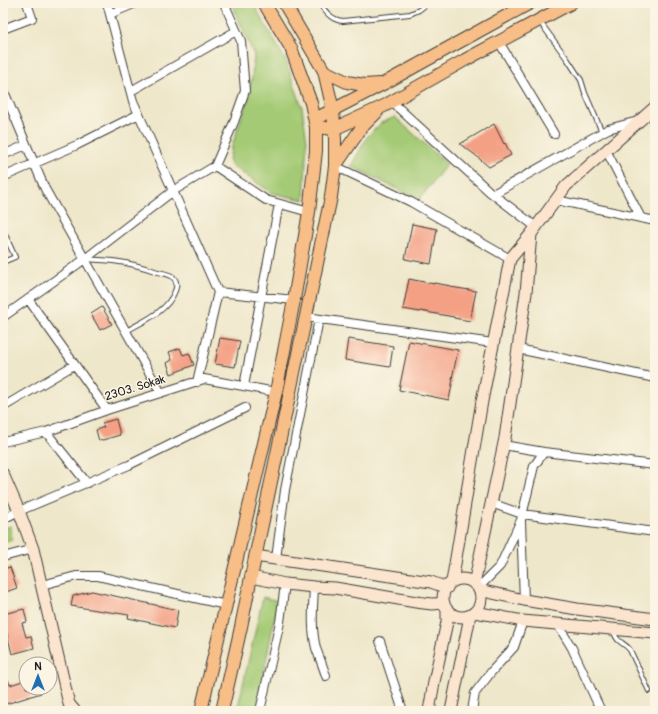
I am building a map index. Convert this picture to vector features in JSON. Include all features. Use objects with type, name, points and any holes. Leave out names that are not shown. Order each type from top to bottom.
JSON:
[{"type":"main road","points":[[201,711],[276,392],[309,212],[316,151],[315,123],[312,103],[291,48],[264,3]]},
{"type":"main road","points":[[222,711],[242,627],[255,556],[331,197],[335,166],[333,110],[324,71],[284,3]]},
{"type":"main road","points":[[315,123],[333,110],[384,84],[530,3]]},
{"type":"main road","points":[[315,123],[334,129],[388,104],[465,60],[571,3]]},
{"type":"main road","points":[[324,71],[347,82],[364,85],[384,84]]},
{"type":"main road","points":[[335,166],[362,127],[388,104]]},
{"type":"street","points":[[3,29],[32,18],[27,3]]},
{"type":"street","points":[[107,3],[133,101],[218,292],[197,382]]},
{"type":"street","points":[[110,14],[136,3]]},
{"type":"street","points":[[3,317],[85,259],[173,191],[215,166],[245,92],[241,41],[224,3]]},
{"type":"street","points":[[131,91],[236,31]]},
{"type":"street","points":[[499,42],[554,134]]},
{"type":"street","points":[[3,89],[45,189],[161,393]]},
{"type":"street","points":[[388,104],[533,230]]},
{"type":"street","points":[[429,711],[447,622],[444,595],[449,585],[482,401],[510,260],[566,186],[655,107]]},
{"type":"street","points":[[3,177],[77,145],[139,114]]},
{"type":"street","points":[[493,194],[602,132],[640,120]]},
{"type":"street","points":[[3,155],[26,145]]},
{"type":"street","points":[[606,150],[642,218]]},
{"type":"street","points":[[215,166],[266,200],[309,212]]},
{"type":"street","points":[[335,166],[411,202],[510,260]]},
{"type":"street","points":[[556,200],[655,221]]},
{"type":"street","points":[[244,386],[279,204]]},
{"type":"street","points":[[451,711],[469,621],[472,614],[480,605],[481,598],[477,587],[504,445],[526,293],[533,230]]},
{"type":"street","points":[[218,292],[294,300]]},
{"type":"street","points":[[28,299],[106,410]]},
{"type":"street","points":[[306,317],[493,343]]},
{"type":"street","points":[[276,559],[285,490],[320,319]]},
{"type":"street","points":[[518,349],[655,378]]},
{"type":"street","points":[[3,407],[74,365]]},
{"type":"street","name":"2303. Sokak","points":[[3,442],[46,432],[106,410],[204,379],[276,392]]},
{"type":"street","points":[[3,519],[129,465],[245,408]]},
{"type":"street","points":[[46,432],[87,483]]},
{"type":"street","points":[[504,445],[544,452],[655,465]]},
{"type":"street","points":[[477,587],[500,566],[521,517],[534,466],[544,452]]},
{"type":"street","points":[[3,474],[33,549],[70,704],[75,711]]},
{"type":"street","points":[[492,503],[521,517],[655,532]]},
{"type":"street","points":[[521,517],[524,600]]},
{"type":"street","points":[[3,557],[33,549]]},
{"type":"street","points":[[255,556],[449,585],[459,580],[467,580],[477,587],[524,600],[577,609],[655,619]]},
{"type":"street","points":[[42,585],[76,576],[98,576],[226,605]]},
{"type":"street","points":[[251,577],[285,584],[314,588],[335,588],[445,606],[453,615],[461,617],[472,614],[523,622],[655,633]]},
{"type":"street","points":[[260,711],[280,622],[285,584]]},
{"type":"street","points":[[314,588],[314,637],[326,676]]},
{"type":"street","points":[[472,711],[475,693],[492,671],[514,647],[523,622]]},
{"type":"street","points":[[558,625],[572,648],[600,711]]},
{"type":"street","points":[[380,641],[403,711]]},
{"type":"lane","points":[[319,3],[329,16],[340,21],[410,14],[419,10],[428,3]]},
{"type":"lane","points":[[538,20],[581,80],[602,132]]},
{"type":"lane","points":[[3,230],[15,257],[3,262]]},
{"type":"lane","points":[[85,259],[114,261],[169,275],[174,279],[176,283],[176,290],[166,306],[157,314],[126,331]]},
{"type":"lane","points":[[614,629],[617,640],[630,650],[650,691]]},
{"type":"green space","points":[[231,3],[253,3],[286,61],[302,107],[307,141],[304,200],[272,193],[232,166],[229,160],[231,149],[246,105],[252,78],[254,55]]},
{"type":"green space","points":[[395,117],[447,164],[419,200],[351,166],[367,137],[381,123]]},
{"type":"green space","points":[[11,526],[12,540],[3,543],[3,528]]},
{"type":"green space","points":[[263,597],[278,601],[256,711],[237,711]]},
{"type":"building","points":[[494,124],[511,155],[489,167],[460,144]]},
{"type":"building","points":[[412,224],[437,229],[431,264],[405,259]]},
{"type":"building","points":[[409,279],[476,291],[470,321],[403,309]]},
{"type":"building","points":[[102,307],[112,324],[100,330],[91,314]]},
{"type":"building","points":[[220,338],[240,341],[235,367],[215,364]]},
{"type":"building","points":[[348,339],[393,346],[390,367],[345,360]]},
{"type":"building","points":[[409,341],[458,350],[449,400],[399,390]]},
{"type":"building","points":[[180,348],[183,355],[189,353],[194,365],[171,374],[167,363],[172,360],[169,352]]},
{"type":"building","points":[[116,419],[120,435],[99,441],[96,430],[104,427],[102,423]]},
{"type":"building","points":[[10,567],[17,588],[3,593],[3,569]]},
{"type":"building","points":[[92,591],[178,610],[175,628],[128,618],[129,615],[71,606],[73,596]]},
{"type":"building","points":[[24,609],[27,622],[22,623],[26,637],[31,636],[34,648],[12,654],[3,614]]},
{"type":"building","points":[[8,680],[10,685],[18,682],[18,696],[32,696],[3,705],[3,682]]}]
